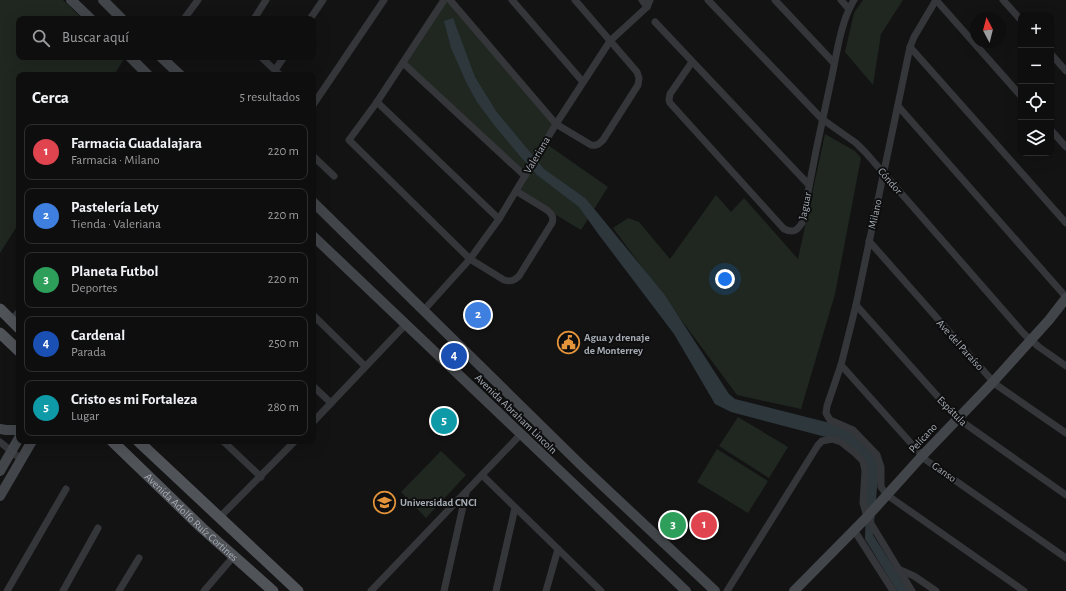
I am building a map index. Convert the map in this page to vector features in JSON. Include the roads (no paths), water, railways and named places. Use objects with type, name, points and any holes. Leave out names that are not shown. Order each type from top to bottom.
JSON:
[{"type":"main road","points":[[71,0],[88,16]]},
{"type":"main road","points":[[103,0],[119,16]]},
{"type":"main road","points":[[133,60],[145,72]]},
{"type":"main road","points":[[164,60],[177,72]]},
{"type":"main road","points":[[316,205],[583,467],[715,591]]},
{"type":"main road","name":"Avenida Abraham Lincoln","points":[[316,239],[520,435],[686,591]]},
{"type":"main road","name":"Pelícano","points":[[797,590],[957,418],[994,382],[1031,341],[1066,297]]},
{"type":"main road","points":[[0,309],[15,324]]},
{"type":"main road","points":[[0,333],[16,348]]},
{"type":"main road","points":[[0,429],[16,430]]},
{"type":"main road","points":[[0,471],[16,443]]},
{"type":"main road","points":[[0,496],[30,444]]},
{"type":"main road","name":"Avenida Adolfo Ruíz Cortines","points":[[115,444],[202,528],[273,591]]},
{"type":"main road","name":"Avenida Adolfo Ruíz Cortines","points":[[141,444],[298,591]]},
{"type":"street","points":[[186,16],[198,0]]},
{"type":"street","points":[[256,16],[266,0]]},
{"type":"street","points":[[312,16],[323,0]]},
{"type":"street","points":[[316,101],[384,0]]},
{"type":"street","points":[[444,0],[377,102],[349,140],[470,259],[504,280],[512,281],[519,276],[553,220],[550,212],[516,191]]},
{"type":"street","points":[[450,0],[556,124],[595,146],[603,140],[638,85],[639,78],[637,72],[575,0]]},
{"type":"street","points":[[512,0],[583,82]]},
{"type":"street","points":[[642,0],[648,3]]},
{"type":"street","name":"Cóndor","points":[[708,0],[822,119],[856,143],[866,153],[1031,341],[1066,366]]},
{"type":"street","points":[[775,0],[834,64]]},
{"type":"street","points":[[841,0],[848,8]]},
{"type":"street","name":"Jaguar","points":[[692,62],[670,94],[669,100],[675,109],[784,229],[794,231],[802,223],[834,64],[848,8],[854,0]]},
{"type":"street","points":[[936,0],[1018,93]]},
{"type":"street","name":"Milano","points":[[887,495],[881,487],[881,467],[877,455],[853,430],[830,420],[827,416],[826,409],[841,365],[856,305],[910,47],[914,37],[936,0]]},
{"type":"street","points":[[1004,0],[1018,16]]},
{"type":"street","name":"Valeriana","points":[[424,310],[470,259],[499,219],[556,124],[610,41],[648,3]]},
{"type":"street","points":[[655,22],[809,185]]},
{"type":"street","points":[[910,47],[1066,223]]},
{"type":"street","points":[[1054,57],[1066,71]]},
{"type":"street","points":[[263,60],[277,72]]},
{"type":"street","points":[[278,72],[283,60]]},
{"type":"street","points":[[403,63],[524,176]]},
{"type":"street","points":[[377,102],[499,219]]},
{"type":"street","points":[[898,106],[1066,297]]},
{"type":"street","points":[[1054,133],[1066,147]]},
{"type":"street","points":[[316,159],[334,176]]},
{"type":"street","name":"Ave del Paraíso","points":[[869,241],[994,382],[1066,433]]},
{"type":"street","name":"Espátula","points":[[856,305],[957,418],[1066,495]]},
{"type":"street","points":[[316,318],[365,366]]},
{"type":"street","points":[[316,419],[406,324]]},
{"type":"street","name":"Ganso","points":[[841,365],[922,456],[1066,558]]},
{"type":"street","points":[[316,389],[331,403]]},
{"type":"street","points":[[370,591],[466,493],[520,435]]},
{"type":"street","points":[[727,591],[818,445],[822,441],[832,439],[841,442],[863,461],[865,471],[863,503],[866,517],[912,591]]},
{"type":"street","points":[[0,442],[22,460]]},
{"type":"street","points":[[226,444],[261,477]]},
{"type":"street","points":[[220,518],[292,444]]},
{"type":"street","points":[[482,475],[601,591]]},
{"type":"street","points":[[7,591],[66,489]]},
{"type":"street","points":[[444,591],[466,493]]},
{"type":"street","points":[[887,495],[1024,591]]},
{"type":"street","points":[[496,591],[515,508]]},
{"type":"street","points":[[63,591],[98,528]]},
{"type":"street","points":[[854,530],[893,591]]},
{"type":"street","points":[[546,591],[558,549]]},
{"type":"street","points":[[204,591],[234,556]]},
{"type":"street","points":[[119,591],[139,558]]},
{"type":"street","points":[[898,568],[914,576],[936,591]]},
{"type":"place","name":"Pastelería Lety","points":[[478,315]]},
{"type":"place","name":"Agua y drenaje de Monterrey","points":[[569,343]]},
{"type":"place","name":"Cardenal","points":[[454,356]]},
{"type":"place","name":"Cristo es mi Fortaleza","points":[[444,421]]},
{"type":"place","name":"Universidad CNCI","points":[[384,502]]},
{"type":"place","name":"Planeta Futbol","points":[[673,525]]},
{"type":"place","name":"Farmacia Guadalajara","points":[[704,525]]}]
